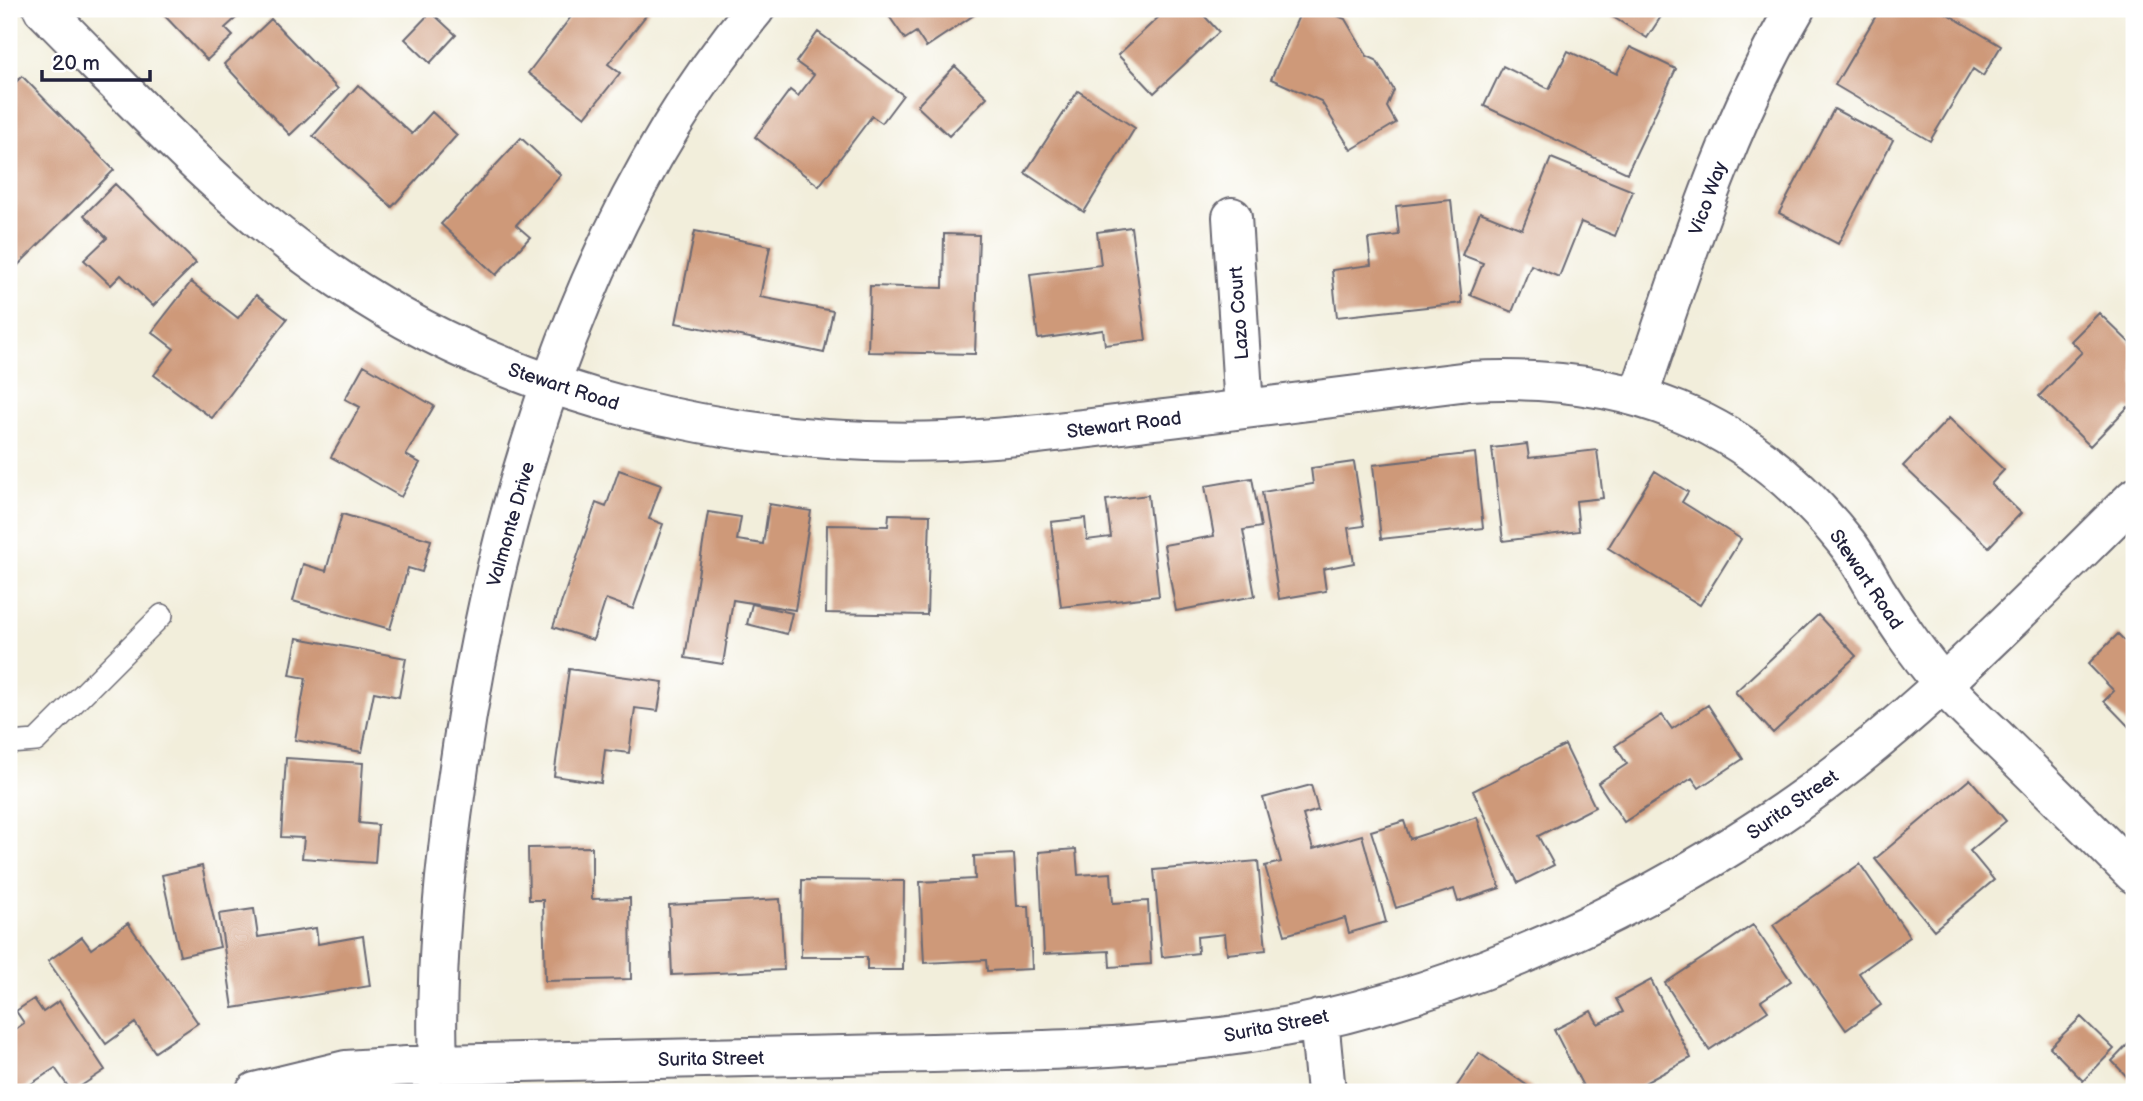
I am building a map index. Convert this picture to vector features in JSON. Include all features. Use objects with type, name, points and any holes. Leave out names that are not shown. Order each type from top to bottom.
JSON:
[{"type":"street","name":"Stewart Road","points":[[43,9],[208,175],[268,227],[339,279],[397,315],[488,360],[552,385],[664,416],[730,429],[856,440],[943,441],[1030,436],[1469,381],[1526,378],[1583,383],[1639,396],[1692,416],[1743,445],[1796,486],[1847,542],[1906,638],[1942,683],[2134,874]]},
{"type":"street","name":"Valmonte Drive","points":[[438,1078],[440,945],[448,842],[467,705],[488,603],[514,503],[552,385],[595,275],[638,182],[673,121],[755,9]]},
{"type":"street","name":"Vico Way","points":[[1639,396],[1718,166],[1745,102],[1795,9]]},
{"type":"street","name":"Lazo Court","points":[[1232,217],[1244,409]]},
{"type":"street","name":"Surita Street","points":[[255,1092],[346,1070],[438,1078],[1108,1049],[1245,1034],[1319,1019],[1401,997],[1489,968],[1615,913],[1696,869],[1773,819],[1847,764],[1942,683],[2134,498]]},
{"type":"street","points":[[1319,1019],[1326,1092]]},
{"type":"lane","points":[[9,743],[36,741],[162,615]]},
{"type":"building","points":[[167,9],[246,9],[225,28],[233,36],[207,60],[162,13]]},
{"type":"building","points":[[577,9],[651,9],[608,64],[620,73],[585,117],[528,73]]},
{"type":"building","points":[[884,9],[983,9],[926,47],[916,32],[905,39]]},
{"type":"building","points":[[1159,9],[1198,9],[1219,32],[1154,93],[1118,55],[1163,13]]},
{"type":"building","points":[[1302,9],[1335,9],[1333,14],[1345,19],[1367,56],[1376,60],[1394,90],[1387,107],[1396,123],[1351,150],[1321,101],[1271,79]]},
{"type":"building","points":[[1600,9],[1666,9],[1647,38]]},
{"type":"building","points":[[1880,9],[1939,9],[2001,46],[1983,76],[1973,69],[1930,141],[1835,85]]},
{"type":"building","points":[[431,12],[456,35],[430,63],[405,39]]},
{"type":"building","points":[[271,19],[338,89],[290,135],[224,64]]},
{"type":"building","points":[[818,32],[903,95],[882,123],[872,116],[819,186],[755,137],[790,90],[798,96],[814,75],[796,62]]},
{"type":"building","points":[[1630,47],[1676,69],[1627,173],[1484,106],[1503,66],[1549,89],[1568,51],[1617,74]]},
{"type":"building","points":[[955,66],[987,97],[949,136],[917,106]]},
{"type":"building","points":[[22,76],[114,170],[9,274],[9,89]]},
{"type":"building","points":[[358,85],[412,134],[432,112],[457,135],[392,207],[313,136]]},
{"type":"building","points":[[1078,91],[1135,128],[1084,212],[1025,173]]},
{"type":"building","points":[[1834,109],[1893,140],[1838,244],[1779,213]]},
{"type":"building","points":[[521,138],[561,175],[516,225],[530,237],[496,275],[441,224]]},
{"type":"building","points":[[1551,158],[1633,191],[1615,236],[1581,222],[1559,277],[1531,265],[1512,312],[1470,295],[1483,263],[1462,255],[1480,212],[1522,229]]},
{"type":"building","points":[[115,184],[196,263],[153,306],[121,275],[111,285],[84,260],[107,238],[84,215]]},
{"type":"building","points":[[1451,200],[1462,303],[1337,317],[1332,270],[1371,265],[1368,239],[1399,235],[1396,206]]},
{"type":"building","points":[[1131,227],[1146,340],[1105,345],[1103,330],[1038,339],[1030,274],[1101,265],[1097,232]]},
{"type":"building","points":[[695,231],[770,246],[760,297],[833,311],[824,353],[676,323]]},
{"type":"building","points":[[944,234],[979,235],[975,354],[868,352],[870,286],[943,288]]},
{"type":"building","points":[[191,282],[238,318],[256,295],[287,319],[212,418],[154,375],[174,349],[152,332]]},
{"type":"building","points":[[2099,313],[2134,347],[2134,406],[2131,410],[2128,407],[2090,446],[2039,396],[2082,352],[2071,341]]},
{"type":"building","points":[[364,365],[434,406],[406,455],[420,463],[401,497],[331,457],[360,407],[345,399]]},
{"type":"building","points":[[1949,418],[2004,470],[1991,484],[2021,513],[1989,547],[1903,466]]},
{"type":"building","points":[[1527,444],[1529,458],[1597,450],[1603,498],[1576,501],[1579,531],[1503,541],[1492,448]]},
{"type":"building","points":[[1475,453],[1483,528],[1381,539],[1373,465]]},
{"type":"building","points":[[1354,462],[1364,526],[1348,528],[1354,563],[1323,569],[1326,591],[1279,599],[1262,492],[1313,484],[1311,468]]},
{"type":"building","points":[[619,470],[661,485],[649,519],[663,524],[633,609],[606,599],[593,640],[553,627],[596,503],[606,507]]},
{"type":"building","points":[[1655,471],[1688,492],[1682,502],[1741,539],[1700,605],[1608,548]]},
{"type":"building","points":[[1252,478],[1261,527],[1243,530],[1255,596],[1176,611],[1164,545],[1214,536],[1205,486]]},
{"type":"building","points":[[1148,495],[1159,596],[1061,607],[1051,522],[1085,518],[1087,540],[1111,537],[1106,500]]},
{"type":"building","points":[[769,504],[811,511],[795,610],[733,600],[723,664],[685,658],[708,512],[741,517],[737,540],[763,544]]},
{"type":"building","points":[[342,514],[431,540],[422,572],[408,568],[390,629],[293,601],[303,564],[326,571]]},
{"type":"building","points":[[889,514],[930,515],[927,615],[826,613],[827,525],[888,526]]},
{"type":"building","points":[[752,604],[792,613],[787,634],[747,624]]},
{"type":"building","points":[[1818,615],[1856,656],[1773,733],[1735,692]]},
{"type":"building","points":[[2118,634],[2134,650],[2134,732],[2104,701],[2114,691],[2088,664]]},
{"type":"building","points":[[297,638],[406,658],[399,697],[374,692],[362,752],[295,740],[306,678],[290,675]]},
{"type":"building","points":[[569,669],[663,682],[658,711],[635,708],[629,753],[605,750],[601,783],[554,776]]},
{"type":"building","points":[[1708,705],[1743,759],[1699,788],[1692,778],[1624,822],[1598,783],[1627,764],[1615,746],[1662,715],[1672,729]]},
{"type":"building","points":[[1565,745],[1595,807],[1538,836],[1554,865],[1518,883],[1473,791]]},
{"type":"building","points":[[286,758],[363,763],[359,823],[378,825],[375,863],[302,858],[304,838],[281,837]]},
{"type":"building","points":[[1970,779],[2006,821],[1970,851],[1994,880],[1934,930],[1875,859]]},
{"type":"building","points":[[1311,785],[1318,810],[1303,815],[1313,849],[1362,835],[1386,922],[1349,933],[1345,918],[1285,935],[1265,866],[1281,862],[1263,798]]},
{"type":"building","points":[[1477,817],[1500,888],[1458,902],[1454,889],[1396,908],[1371,831],[1404,821],[1410,839]]},
{"type":"building","points":[[592,847],[592,899],[630,898],[631,979],[545,981],[543,900],[529,900],[528,848]]},
{"type":"building","points":[[1076,849],[1078,875],[1111,873],[1113,903],[1148,901],[1151,964],[1110,967],[1109,951],[1044,954],[1039,852]]},
{"type":"building","points":[[1014,854],[1017,906],[1029,906],[1032,969],[987,971],[986,960],[924,963],[920,882],[975,879],[974,856]]},
{"type":"building","points":[[1258,861],[1266,950],[1227,954],[1225,934],[1197,937],[1198,953],[1162,957],[1154,870]]},
{"type":"building","points":[[1860,864],[1910,937],[1859,973],[1881,1005],[1846,1030],[1773,925]]},
{"type":"building","points":[[202,866],[220,947],[180,956],[162,875]]},
{"type":"building","points":[[802,880],[904,881],[903,970],[867,970],[867,957],[801,957]]},
{"type":"building","points":[[780,899],[784,970],[672,975],[669,905]]},
{"type":"building","points":[[254,909],[258,937],[316,928],[318,944],[363,936],[370,986],[233,1008],[219,914]]},
{"type":"building","points":[[128,923],[198,1023],[155,1052],[135,1023],[106,1044],[48,961],[82,937],[91,949]]},
{"type":"building","points":[[1753,925],[1791,981],[1761,1001],[1768,1011],[1709,1050],[1665,983]]},
{"type":"building","points":[[1651,980],[1691,1058],[1628,1092],[1586,1092],[1554,1030],[1591,1011],[1598,1024],[1623,1012],[1616,999]]},
{"type":"building","points":[[34,999],[43,1012],[59,1001],[105,1070],[72,1092],[55,1068],[19,1092],[9,1092],[9,1034],[24,1023],[16,1011]]},
{"type":"building","points":[[2081,1017],[2114,1049],[2083,1081],[2050,1047]]},
{"type":"building","points":[[2134,1038],[2134,1084],[2112,1061]]},
{"type":"building","points":[[1479,1053],[1537,1092],[1453,1092]]}]
